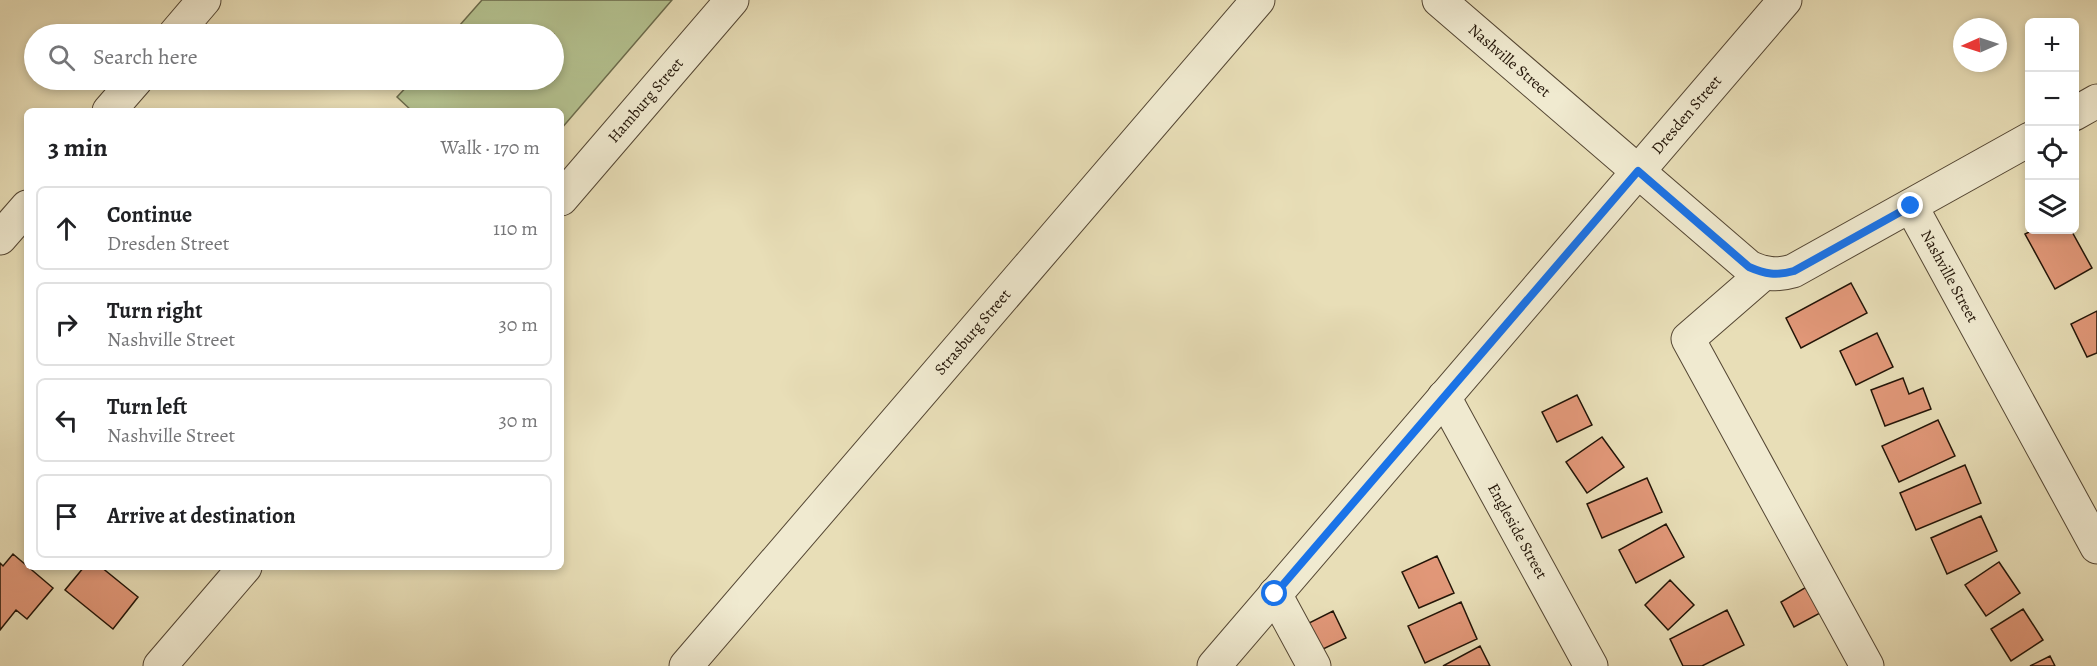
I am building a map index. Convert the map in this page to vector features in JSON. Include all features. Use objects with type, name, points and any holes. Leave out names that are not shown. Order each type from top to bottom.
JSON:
[{"type":"street","points":[[184,24],[204,0]]},
{"type":"street","name":"Hamburg Street","points":[[564,196],[732,0]]},
{"type":"street","name":"Strasburg Street","points":[[686,666],[1258,0]]},
{"type":"street","name":"Nashville Street","points":[[1439,0],[1749,267],[1764,273]]},
{"type":"street","name":"Dresden Street","points":[[1214,666],[1785,0]]},
{"type":"street","points":[[112,108],[127,90]]},
{"type":"street","points":[[2079,111],[2097,101]]},
{"type":"street","points":[[1867,666],[1688,339],[1764,273],[1781,275],[1794,271],[2025,142]]},
{"type":"street","name":"Nashville Street","points":[[1911,206],[2097,547]]},
{"type":"street","points":[[0,238],[24,210]]},
{"type":"street","name":"Engleside Street","points":[[1444,397],[1591,666]]},
{"type":"street","points":[[160,666],[242,570]]},
{"type":"street","points":[[1275,594],[1314,666]]},
{"type":"green space","points":[[482,0],[672,0],[564,126],[564,108],[409,108],[397,97],[404,90],[564,90],[564,24],[461,24]]},
{"type":"building","points":[[2025,234],[2073,234],[2092,268],[2055,289]]},
{"type":"building","points":[[1851,283],[1867,313],[1801,348],[1786,318]]},
{"type":"building","points":[[2097,311],[2097,353],[2087,357],[2071,324]]},
{"type":"building","points":[[1877,333],[1893,367],[1856,385],[1840,351]]},
{"type":"building","points":[[1903,378],[1909,394],[1923,388],[1931,409],[1885,426],[1871,390]]},
{"type":"building","points":[[1577,395],[1592,425],[1557,442],[1542,412]]},
{"type":"building","points":[[1938,420],[1955,456],[1899,482],[1882,446]]},
{"type":"building","points":[[1602,437],[1624,467],[1587,493],[1566,462]]},
{"type":"building","points":[[1965,465],[1981,503],[1916,530],[1900,493]]},
{"type":"building","points":[[1647,478],[1662,512],[1602,538],[1587,504]]},
{"type":"building","points":[[1981,516],[1997,551],[1947,574],[1931,538]]},
{"type":"building","points":[[1666,524],[1684,557],[1636,583],[1619,550]]},
{"type":"building","points":[[13,554],[24,563],[24,570],[32,570],[53,588],[27,619],[16,610],[0,630],[0,563],[3,566]]},
{"type":"building","points":[[1437,556],[1454,593],[1419,608],[1402,572]]},
{"type":"building","points":[[1999,562],[2020,593],[1986,616],[1965,585]]},
{"type":"building","points":[[82,570],[105,570],[138,597],[113,629],[65,590]]},
{"type":"building","points":[[1670,580],[1694,605],[1668,630],[1645,605]]},
{"type":"building","points":[[1808,586],[1822,612],[1794,627],[1781,602]]},
{"type":"building","points":[[1461,602],[1477,639],[1425,663],[1408,626]]},
{"type":"building","points":[[2023,609],[2043,640],[2011,661],[1991,629]]},
{"type":"building","points":[[1727,610],[1744,645],[1702,666],[1683,666],[1670,639]]},
{"type":"building","points":[[1333,611],[1346,638],[1317,652],[1305,625]]},
{"type":"building","points":[[1480,646],[1490,666],[1443,666]]},
{"type":"building","points":[[2050,656],[2055,666],[2030,666]]},
{"type":"route","points":[[1275,594],[1638,171],[1749,267],[1764,273],[1781,275],[1794,271],[1911,206]]}]
